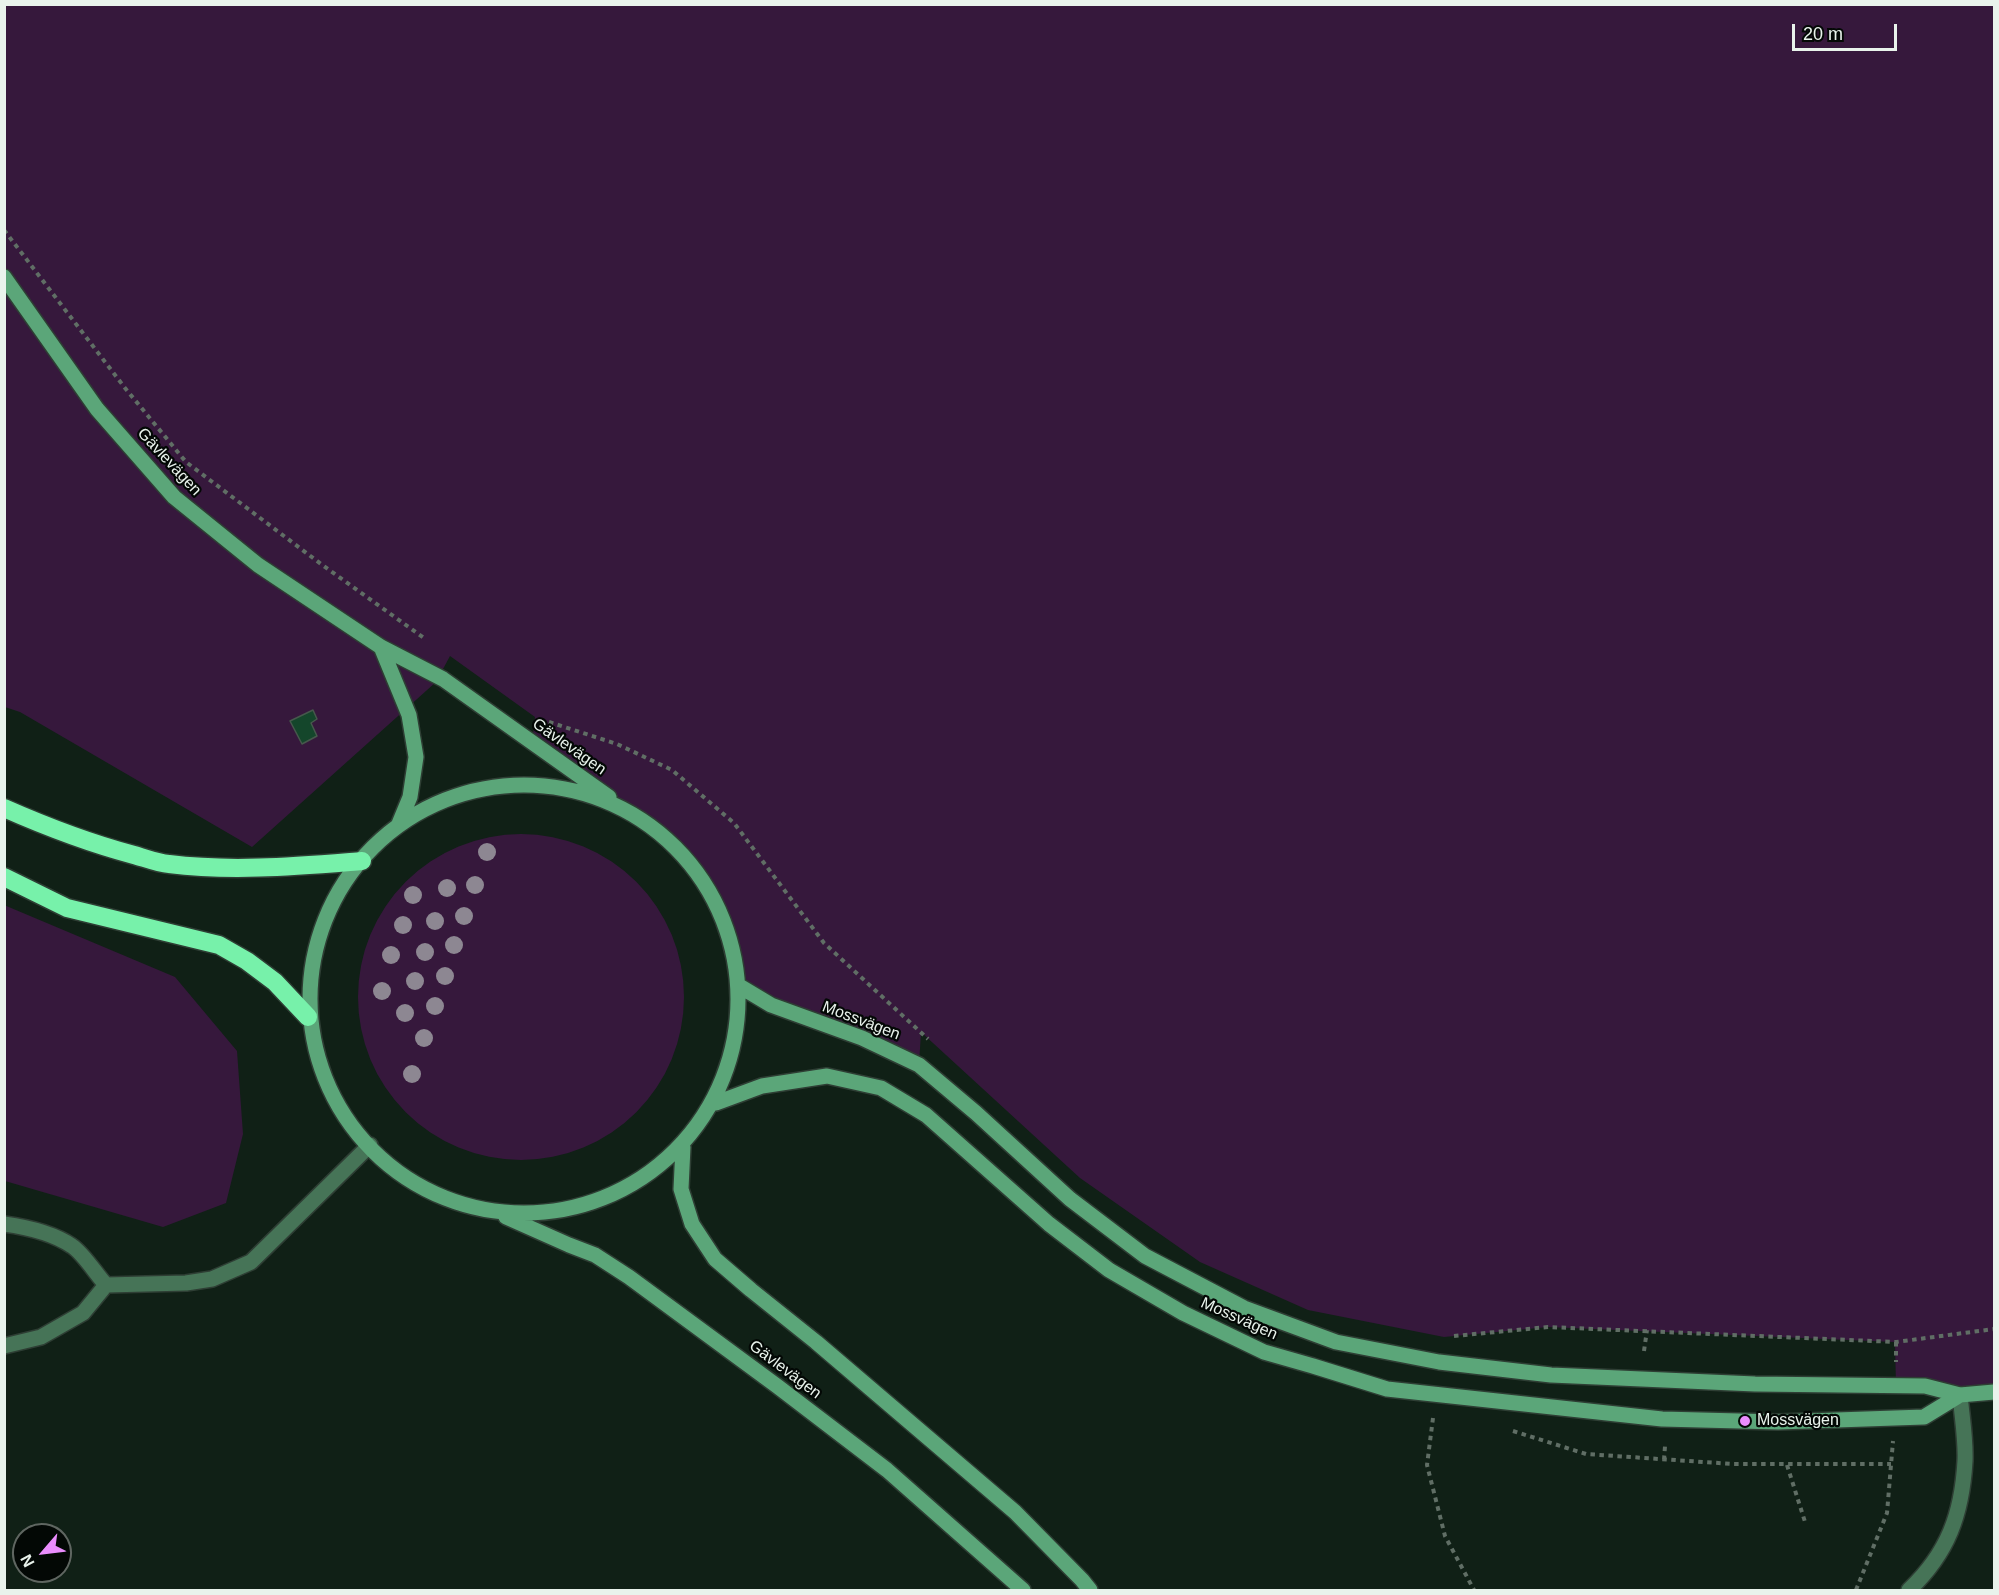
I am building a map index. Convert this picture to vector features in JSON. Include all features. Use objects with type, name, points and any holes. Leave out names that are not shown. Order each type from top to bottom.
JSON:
[{"type":"highway","points":[[4,808],[58,831],[111,849],[168,864],[241,868],[290,867],[362,861]]},
{"type":"highway","points":[[4,878],[67,908],[219,945],[248,961],[275,982],[308,1017]]},
{"type":"main road","name":"Gävlevägen","points":[[4,277],[97,410],[174,497],[258,565],[381,647],[443,679],[644,821]]},
{"type":"main road","points":[[381,647],[409,715],[416,757],[410,797],[398,826]]},
{"type":"main road","points":[[398,826],[456,796],[526,785],[586,794],[644,821],[669,842],[693,867],[716,904],[730,938],[741,987],[738,1026],[716,1103],[698,1124],[683,1147],[629,1189],[579,1208],[537,1214],[500,1214]]},
{"type":"main road","name":"Gävlevägen","points":[[398,826],[383,838],[332,890],[315,931],[307,974],[308,1017],[318,1064],[338,1107],[395,1169],[430,1189],[500,1214],[595,1255],[629,1277],[887,1470],[1023,1590]]},
{"type":"main road","name":"Mossvägen","points":[[741,987],[771,1005],[862,1038],[920,1065],[1070,1198],[1145,1256],[1244,1308],[1336,1342],[1439,1362],[1551,1375],[1755,1384],[1925,1386],[1960,1395],[1995,1392]]},
{"type":"main road","name":"Mossvägen","points":[[716,1103],[762,1086],[827,1076],[881,1088],[926,1115],[1049,1224],[1109,1270],[1183,1314],[1264,1352],[1387,1389],[1662,1419],[1778,1422],[1924,1417],[1960,1395]]},
{"type":"main road","points":[[683,1147],[681,1190],[692,1224],[716,1259],[1016,1512],[1090,1590]]},
{"type":"street","points":[[4,1346],[41,1337],[84,1312],[106,1285],[186,1283],[213,1279],[251,1262],[370,1144]]},
{"type":"street","points":[[4,1224],[55,1237],[74,1247],[106,1285]]},
{"type":"street","points":[[1909,1590],[1944,1547],[1959,1510],[1965,1459],[1960,1395]]},
{"type":"path","points":[[4,230],[125,388],[186,462],[428,641]]},
{"type":"path","points":[[546,720],[617,744],[672,770],[734,824],[824,944],[934,1045]]},
{"type":"path","points":[[1439,1362],[1444,1337],[1548,1328],[1647,1330],[1896,1342],[1995,1329]]},
{"type":"path","points":[[1644,1351],[1647,1330]]},
{"type":"path","points":[[1896,1342],[1896,1386]]},
{"type":"path","points":[[1444,1417],[1433,1415],[1427,1465],[1445,1536],[1474,1590]]},
{"type":"path","points":[[1856,1590],[1887,1513],[1894,1418]]},
{"type":"path","points":[[1510,1430],[1586,1454],[1787,1465],[1891,1464]]},
{"type":"path","points":[[1664,1460],[1665,1446]]},
{"type":"path","points":[[1787,1465],[1806,1525]]},
{"type":"shaded area","points":[[5,5],[1994,5],[1994,1392],[1896,1386],[1895,1342],[1548,1327],[1444,1337],[1308,1310],[1200,1262],[1080,1178],[921,1032],[919,1065],[741,987],[732,945],[722,914],[707,887],[683,857],[623,807],[532,743],[535,717],[450,656],[436,682],[252,847],[20,712],[5,707]]},
{"type":"shaded area","points":[[521,834],[553,837],[598,853],[636,882],[665,920],[681,965],[684,997],[681,1029],[665,1074],[636,1112],[598,1141],[553,1157],[521,1160],[489,1157],[444,1141],[406,1112],[377,1074],[361,1029],[358,997],[361,965],[377,920],[406,882],[444,853],[489,837]]},
{"type":"shaded area","points":[[4,905],[175,977],[237,1051],[243,1134],[226,1203],[163,1227],[5,1181]]},
{"type":"building","points":[[313,710],[317,719],[311,723],[317,736],[302,744],[290,721]]},
{"type":"place","name":"Mossvägen","points":[[1745,1421]]}]
